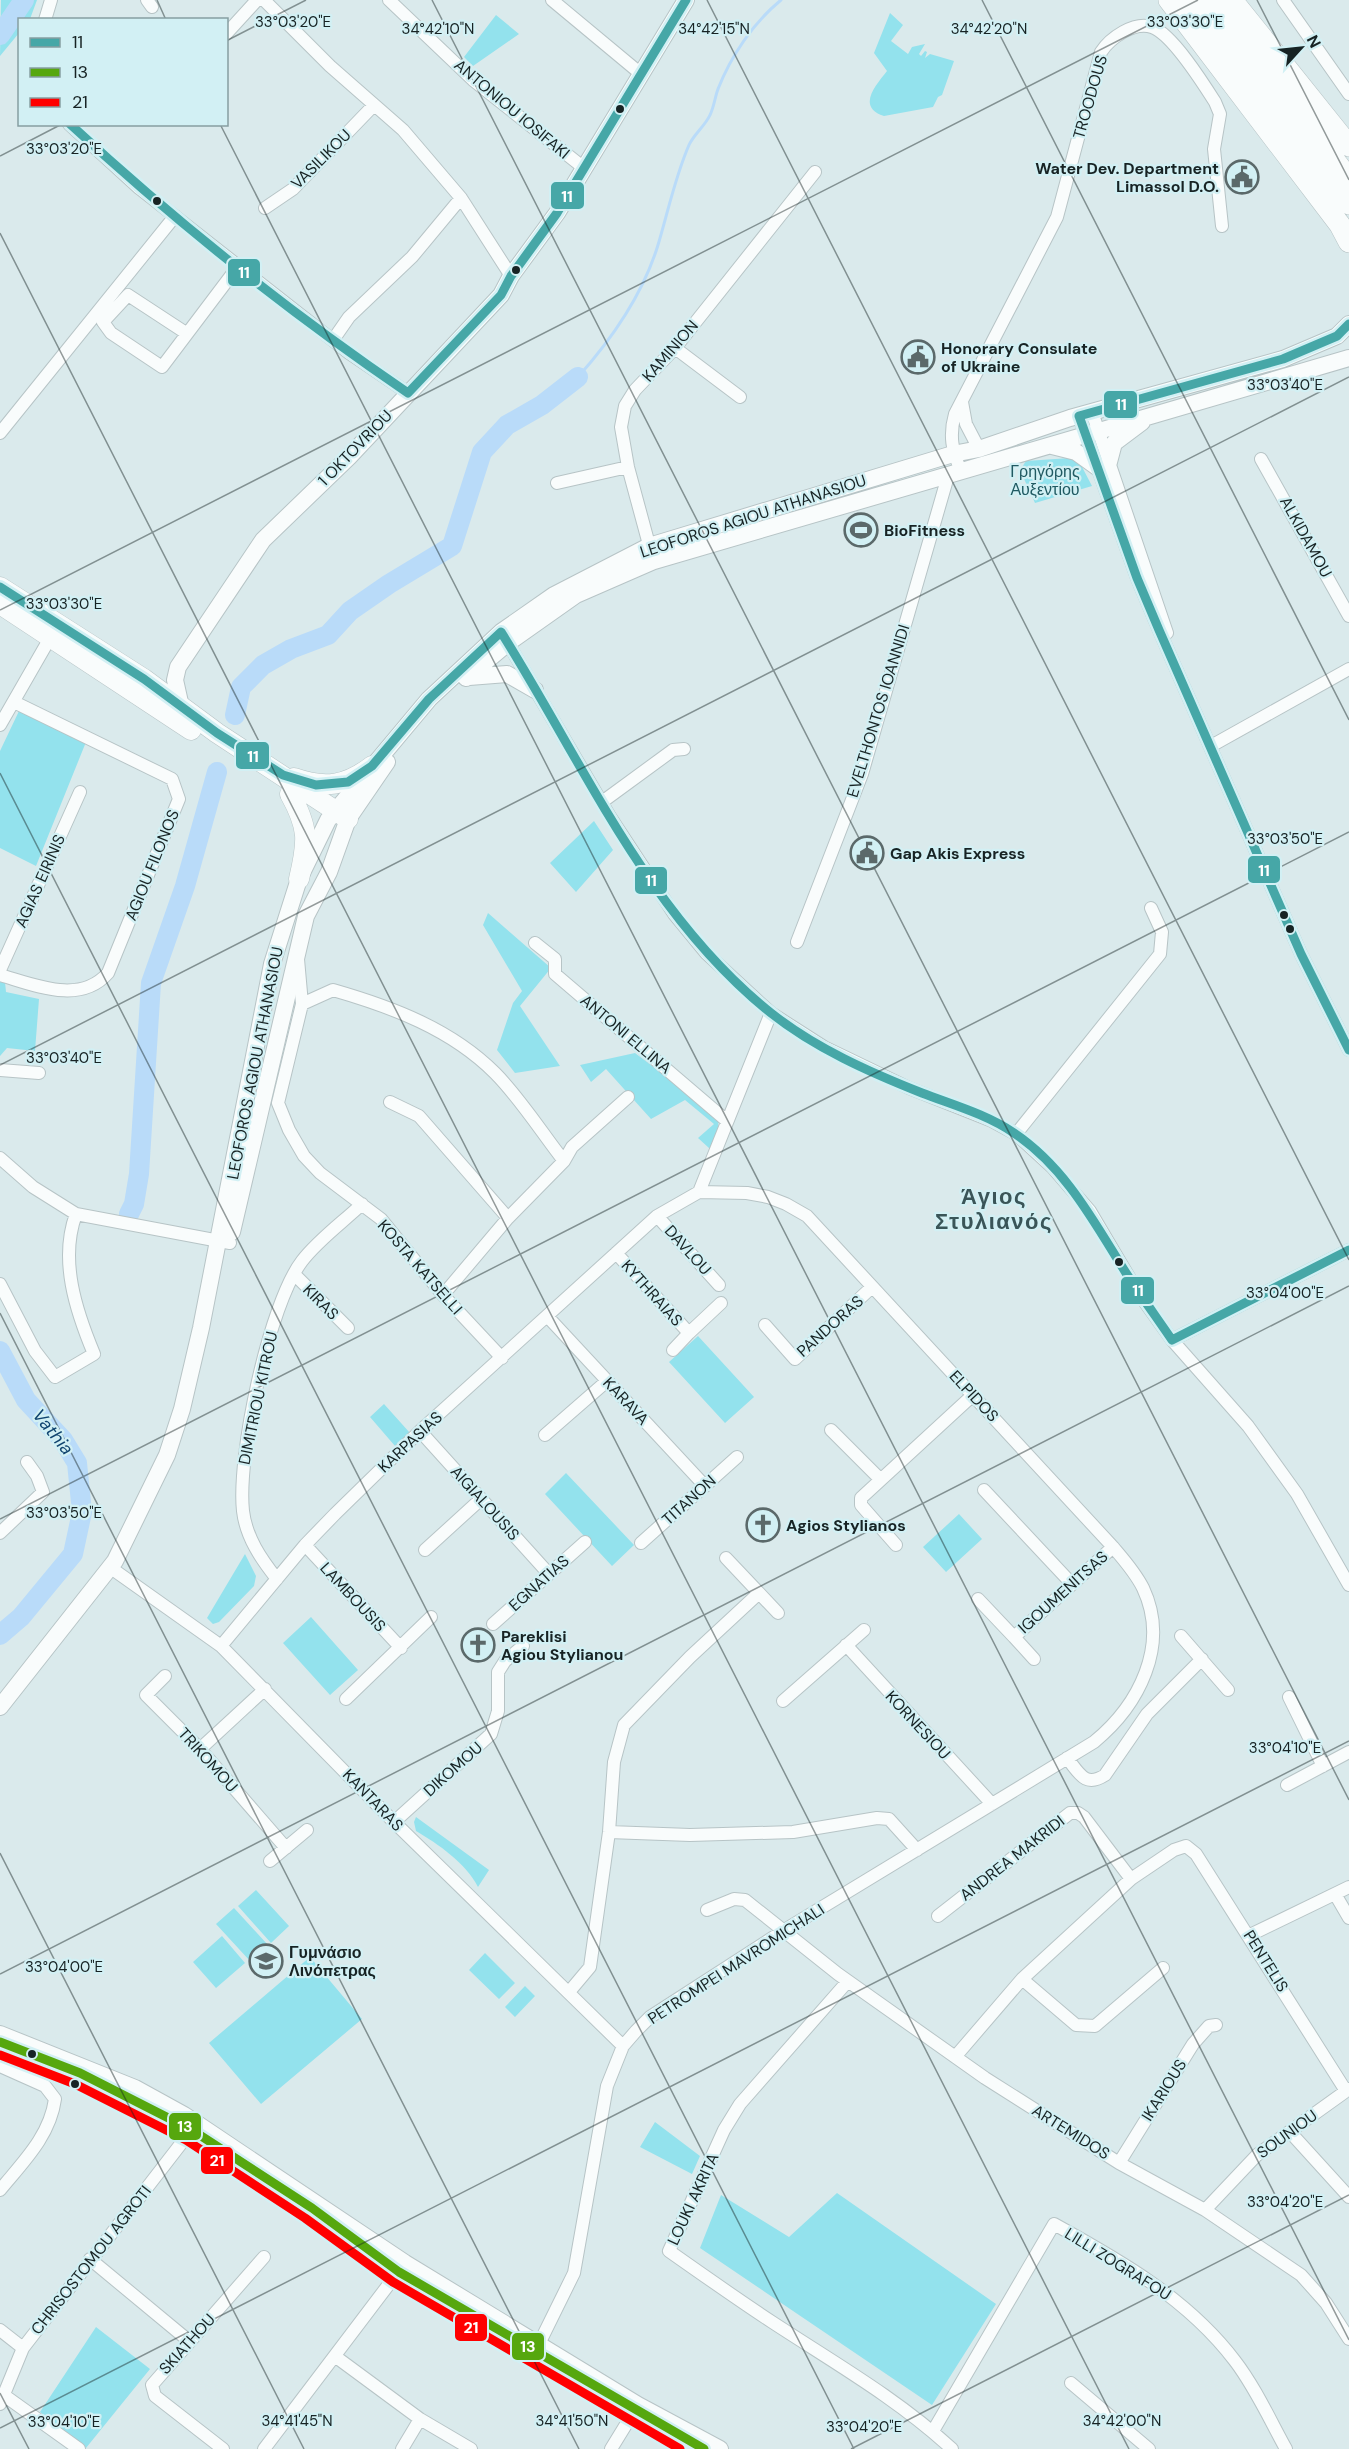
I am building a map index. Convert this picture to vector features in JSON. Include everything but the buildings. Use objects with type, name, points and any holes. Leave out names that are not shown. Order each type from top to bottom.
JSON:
[{"type":"highway","points":[[1169,0],[1340,225],[1349,242]]},
{"type":"highway","points":[[1190,0],[1349,204]]},
{"type":"highway","points":[[1211,0],[1349,179]]},
{"type":"highway","points":[[1232,0],[1349,146]]},
{"type":"main road","name":"1 OKTOVRIOU","points":[[181,707],[176,680],[178,667],[263,540],[349,457],[501,295],[511,276],[535,246],[584,168],[686,0]]},
{"type":"main road","name":"LEOFOROS AGIOU ATHANASIOU","points":[[225,1242],[271,969],[299,879],[372,766],[429,699],[554,595],[651,554],[954,454],[979,449],[1086,414],[1283,359],[1337,336],[1349,324]]},
{"type":"main road","name":"LEOFOROS AGIOU ATHANASIOU","points":[[651,554],[954,473],[1349,358]]},
{"type":"main road","points":[[1047,446],[1069,448],[1105,466],[1114,443],[1149,415]]},
{"type":"main road","points":[[0,586],[144,679],[290,794],[339,820]]},
{"type":"main road","points":[[0,604],[50,638],[225,745],[282,775],[339,820]]},
{"type":"main road","name":"LEOFOROS AGIOU ATHANASIOU","points":[[0,1707],[113,1565],[159,1474],[174,1435],[225,1242],[306,916],[329,872],[339,820],[402,741],[468,677],[505,637]]},
{"type":"main road","name":"1 OKTOVRIOU","points":[[144,679],[164,676],[183,659]]},
{"type":"main road","points":[[468,677],[507,674],[535,690]]},
{"type":"main road","points":[[282,775],[316,785],[332,785],[348,782],[372,766]]},
{"type":"main road","points":[[290,794],[302,815],[307,831],[306,849],[299,879]]},
{"type":"main road","points":[[0,2034],[135,2088],[402,2267],[704,2449]]},
{"type":"main road","points":[[0,2042],[80,2073],[195,2127]]},
{"type":"main road","points":[[636,2408],[720,2449]]},
{"type":"street","points":[[46,18],[51,0]]},
{"type":"street","points":[[228,32],[257,0]]},
{"type":"street","points":[[264,0],[330,66],[403,130],[461,198],[511,276]]},
{"type":"street","name":"ANTONIOU IOSIFAKI","points":[[389,0],[473,80],[584,168]]},
{"type":"street","points":[[552,0],[641,74]]},
{"type":"street","points":[[1283,0],[1349,94]]},
{"type":"street","name":"TROODOUS","points":[[954,473],[952,429],[962,400],[1057,217],[1101,52],[1110,39],[1140,26],[1152,27],[1168,38],[1215,102],[1220,114],[1214,149],[1222,226]]},
{"type":"street","name":"VASILIKOU","points":[[265,208],[293,189],[374,105]]},
{"type":"street","points":[[71,126],[139,188],[333,340],[408,393]]},
{"type":"street","name":"KAMINION","points":[[651,554],[628,467],[621,427],[625,406],[635,390],[675,348],[815,172]]},
{"type":"street","points":[[333,340],[349,317],[412,257],[461,198]]},
{"type":"street","points":[[0,433],[175,216]]},
{"type":"street","points":[[186,333],[128,295],[104,322],[111,333],[160,368],[239,265]]},
{"type":"street","points":[[675,348],[740,397]]},
{"type":"street","points":[[962,400],[966,424],[979,449]]},
{"type":"street","points":[[1086,414],[1158,603],[1176,666],[1301,954],[1349,1050]]},
{"type":"street","name":"ALKIDAMOU","points":[[1262,459],[1349,616]]},
{"type":"street","points":[[557,483],[628,467]]},
{"type":"street","name":"EVELTHONTOS IOANNIDI","points":[[797,942],[862,774],[954,473]]},
{"type":"street","points":[[505,637],[602,802],[675,914],[706,953],[771,1013],[859,1065],[992,1120],[1016,1134],[1078,1193],[1139,1294],[1172,1340],[1248,1426],[1297,1494],[1349,1585]]},
{"type":"street","points":[[1,722],[50,638]]},
{"type":"street","points":[[1211,746],[1349,669]]},
{"type":"street","name":"AGIOU FILONOS","points":[[0,975],[52,989],[78,991],[98,985],[108,974],[179,799],[172,779],[14,702]]},
{"type":"street","points":[[602,802],[673,750],[684,749]]},
{"type":"street","name":"AGIAS EIRINIS","points":[[0,970],[80,792]]},
{"type":"street","points":[[1016,1134],[1160,954],[1162,932],[1151,908]]},
{"type":"street","name":"ANTONI ELLINA","points":[[535,943],[555,959],[555,974],[727,1121]]},
{"type":"street","name":"KOSTA KATSELLI","points":[[297,951],[302,1004],[278,1103],[304,1156],[320,1173],[381,1219],[443,1295],[502,1358]]},
{"type":"street","points":[[302,1004],[333,990],[374,1002],[423,1022],[458,1043],[500,1079],[564,1161]]},
{"type":"street","points":[[616,1253],[657,1216],[699,1192],[771,1013]]},
{"type":"street","points":[[0,1070],[39,1073]]},
{"type":"street","points":[[443,1295],[508,1218],[564,1161],[572,1147],[628,1098]]},
{"type":"street","points":[[390,1102],[418,1116],[508,1218]]},
{"type":"street","points":[[0,1158],[33,1187],[76,1214],[225,1242]]},
{"type":"street","name":"ELPIDOS","points":[[699,1192],[747,1193],[786,1204],[807,1216],[1132,1569],[1143,1589],[1150,1612],[1153,1636],[1150,1660],[1143,1683],[1130,1707],[1113,1726],[1067,1758]]},
{"type":"street","name":"DIMITRIOU KITROU","points":[[277,1579],[260,1559],[249,1535],[243,1512],[242,1477],[265,1353],[277,1312],[302,1261],[362,1204]]},
{"type":"street","points":[[0,1284],[35,1351],[55,1377],[94,1354],[82,1324],[69,1270],[69,1234],[76,1214]]},
{"type":"street","name":"DAVLOU","points":[[657,1216],[719,1285]]},
{"type":"street","points":[[1172,1340],[1349,1250]]},
{"type":"street","name":"KARPASIAS","points":[[221,1646],[304,1545],[420,1431],[616,1253]]},
{"type":"street","name":"KYTHRAIAS","points":[[616,1253],[689,1333]]},
{"type":"street","name":"KIRAS","points":[[295,1275],[348,1328]]},
{"type":"street","name":"PANDORAS","points":[[765,1325],[795,1359],[873,1287]]},
{"type":"street","name":"KYTHRAIAS","points":[[673,1350],[721,1303]]},
{"type":"street","name":"KARAVA","points":[[547,1316],[705,1486]]},
{"type":"street","points":[[545,1435],[607,1381]]},
{"type":"street","points":[[896,1545],[861,1505],[861,1498],[973,1395]]},
{"type":"street","points":[[831,1430],[880,1479]]},
{"type":"street","name":"AIGIALOUSIS","points":[[420,1431],[549,1574]]},
{"type":"street","name":"TITANON","points":[[641,1544],[737,1457]]},
{"type":"street","points":[[0,1533],[43,1492],[37,1476],[27,1462]]},
{"type":"street","points":[[984,1490],[1072,1584]]},
{"type":"street","points":[[425,1550],[481,1499]]},
{"type":"street","name":"EGNATIAS","points":[[493,1624],[585,1542]]},
{"type":"street","name":"LAMBOUSIS","points":[[304,1545],[401,1648]]},
{"type":"street","name":"IGOUMENITSAS","points":[[1014,1637],[1113,1547]]},
{"type":"street","points":[[726,1558],[778,1614]]},
{"type":"street","name":"KANTARAS","points":[[113,1565],[221,1646],[394,1822],[623,2046]]},
{"type":"street","points":[[569,1992],[590,1967],[609,1832],[614,1762],[624,1725],[690,1656],[759,1593]]},
{"type":"street","name":"IGOUMENITSAS","points":[[978,1599],[1034,1659]]},
{"type":"street","points":[[346,1699],[431,1617]]},
{"type":"street","points":[[783,1701],[864,1630]]},
{"type":"street","points":[[1181,1636],[1228,1690]]},
{"type":"street","name":"KORNESIOU","points":[[846,1645],[992,1804]]},
{"type":"street","name":"DIKOMOU","points":[[394,1822],[491,1734],[498,1711],[498,1672],[505,1660],[523,1646]]},
{"type":"street","points":[[1067,1758],[1083,1777],[1089,1780],[1096,1781],[1105,1775],[1147,1714],[1202,1659]]},
{"type":"street","name":"TRIKOMOU","points":[[165,1676],[146,1695],[200,1749],[286,1848]]},
{"type":"street","points":[[200,1749],[265,1689]]},
{"type":"street","points":[[1289,1697],[1323,1766]]},
{"type":"street","points":[[1287,1785],[1349,1752]]},
{"type":"street","name":"PETROMPEI MAVROMICHALI","points":[[537,2349],[574,2272],[606,2090],[623,2046],[650,2017],[783,1931],[1067,1758]]},
{"type":"street","name":"ANDREA MAKRIDI","points":[[939,1916],[1070,1813],[1078,1813],[1084,1817],[1131,1879]]},
{"type":"street","points":[[609,1832],[690,1835],[793,1832],[877,1818],[889,1819],[917,1850]]},
{"type":"street","points":[[270,1861],[307,1830]]},
{"type":"street","name":"PENTELIS","points":[[1131,1879],[1174,1850],[1186,1846],[1196,1854],[1348,2090]]},
{"type":"street","points":[[955,2057],[1022,1979],[1131,1879]]},
{"type":"street","points":[[1250,1935],[1349,1887]]},
{"type":"street","points":[[1335,1894],[1349,1918]]},
{"type":"street","name":"ARTEMIDOS","points":[[707,1910],[734,1899],[745,1900],[848,1981],[955,2057],[1119,2163],[1205,2210],[1301,2275],[1326,2303],[1349,2339]]},
{"type":"street","points":[[1022,1979],[1076,2025],[1085,2028],[1095,2026],[1163,1968]]},
{"type":"street","name":"LOUKI AKRITA","points":[[848,1981],[740,2104],[724,2130],[669,2252],[853,2373],[933,2431]]},
{"type":"street","name":"IKARIOUS","points":[[1119,2163],[1193,2044],[1209,2026],[1216,2025]]},
{"type":"street","points":[[0,2066],[45,2086],[55,2099],[53,2114],[45,2133],[0,2190]]},
{"type":"street","name":"SOUNIOU","points":[[1205,2210],[1257,2155],[1348,2090]]},
{"type":"street","name":"CHRISOSTOMOU AGROTI","points":[[2,2400],[24,2348],[90,2259],[195,2127]]},
{"type":"street","points":[[1290,2132],[1349,2197]]},
{"type":"street","name":"LILLI ZOGRAFOU","points":[[933,2431],[1053,2224],[1110,2255],[1164,2290],[1204,2323],[1237,2363],[1286,2449]]},
{"type":"street","name":"SKIATHOU","points":[[223,2449],[155,2396],[152,2385],[264,2258]]},
{"type":"street","points":[[90,2259],[189,2341]]},
{"type":"street","points":[[264,2449],[402,2267]]},
{"type":"street","points":[[0,2330],[24,2348]]},
{"type":"street","points":[[336,2357],[420,2419],[471,2449]]},
{"type":"street","points":[[1071,2383],[1149,2449]]},
{"type":"street","points":[[2,2400],[80,2449]]},
{"type":"street","points":[[612,2449],[636,2408]]},
{"type":"street","points":[[402,2449],[420,2419]]},
{"type":"street","points":[[933,2431],[952,2449]]},
{"type":"green space","points":[[1,0],[37,0],[30,18],[18,18],[18,34],[0,56]]},
{"type":"green space","points":[[890,13],[903,25],[891,41],[908,54],[912,47],[925,44],[919,54],[921,56],[925,51],[927,52],[925,58],[930,54],[954,61],[942,95],[938,97],[933,107],[884,116],[871,107],[871,95],[887,71],[874,53]]},
{"type":"green space","points":[[496,15],[519,34],[473,66],[464,57]]},
{"type":"green space","name":"Γρηγόρης Αυξεντίου","points":[[1070,458],[1080,463],[1092,486],[1035,503],[1020,470],[1026,461]]},
{"type":"green space","points":[[19,711],[86,742],[36,866],[0,848],[0,751]]},
{"type":"green space","points":[[594,821],[613,850],[576,892],[550,863]]},
{"type":"green space","points":[[488,913],[551,968],[520,1006],[560,1066],[515,1073],[497,1050],[513,1003],[522,991],[483,925]]},
{"type":"green space","points":[[0,981],[5,982],[6,992],[39,999],[35,1051],[7,1048],[0,1056]]},
{"type":"green space","points":[[635,1053],[719,1116],[717,1139],[710,1154],[709,1148],[698,1138],[714,1124],[685,1100],[651,1119],[606,1069],[591,1082],[580,1065]]},
{"type":"green space","points":[[698,1336],[754,1397],[725,1423],[669,1362]]},
{"type":"green space","points":[[384,1404],[410,1433],[395,1446],[370,1417]]},
{"type":"green space","points":[[566,1473],[634,1545],[612,1566],[545,1494]]},
{"type":"green space","points":[[959,1514],[982,1539],[946,1572],[923,1547]]},
{"type":"green space","points":[[245,1554],[256,1576],[254,1586],[219,1622],[213,1624],[207,1618]]},
{"type":"green space","points":[[311,1617],[358,1670],[330,1695],[283,1643]]},
{"type":"green space","points":[[416,1817],[489,1870],[478,1887],[459,1862],[416,1831],[414,1822]]},
{"type":"green space","points":[[256,1890],[289,1926],[271,1943],[238,1906]]},
{"type":"green space","points":[[234,1908],[268,1945],[250,1961],[216,1924]]},
{"type":"green space","points":[[222,1936],[245,1963],[216,1988],[193,1962]]},
{"type":"green space","points":[[485,1953],[515,1983],[499,1999],[469,1970]]},
{"type":"green space","points":[[310,1957],[362,2019],[261,2104],[209,2043]]},
{"type":"green space","points":[[525,1986],[535,1996],[515,2017],[505,2007]]},
{"type":"green space","points":[[655,2122],[700,2156],[692,2174],[640,2147]]},
{"type":"green space","points":[[837,2193],[996,2304],[932,2405],[700,2248],[721,2195],[789,2237]]},
{"type":"green space","points":[[96,2327],[150,2369],[86,2448],[40,2412]]},
{"type":"waterway","name":"Vathia","points":[[0,35],[24,0]]},
{"type":"waterway","points":[[578,377],[614,332],[644,281],[658,245],[684,157],[691,141],[713,109],[718,89],[729,64],[752,30],[781,0]]},
{"type":"waterway","points":[[235,715],[241,687],[263,665],[291,649],[328,635],[350,611],[389,584],[452,546],[482,452],[507,425],[542,405],[578,377]]},
{"type":"waterway","points":[[129,1214],[134,1204],[139,1174],[151,983],[185,886],[217,772]]},
{"type":"waterway","name":"Vathia","points":[[0,1351],[26,1400],[63,1440],[77,1463],[82,1512],[73,1554],[21,1617],[0,1635]]},
{"type":"transit line","name":"11","points":[[72,126],[150,196],[276,298],[408,393],[501,295],[511,276],[557,213],[686,0]]},
{"type":"transit line","name":"11","points":[[1349,324],[1337,336],[1283,359],[1079,416],[1137,578],[1159,630],[1301,954],[1349,1050]]},
{"type":"transit line","name":"11","points":[[0,587],[144,679],[217,733],[283,775],[316,785],[348,782],[372,766],[429,699],[501,632],[620,834],[688,930],[727,974],[788,1026],[824,1048],[882,1077],[992,1120],[1032,1147],[1049,1162],[1078,1197],[1172,1340],[1349,1250]]},
{"type":"transit line","name":"13","points":[[0,2042],[80,2073],[192,2130],[312,2208],[399,2272],[704,2449]]},
{"type":"transit line","name":"21","points":[[0,2055],[75,2084],[186,2140],[305,2218],[393,2282],[680,2449]]},
{"type":"place","name":"Water Dev. Department Limassol D.O.","points":[[1242,177]]},
{"type":"place","name":"Honorary Consulate of Ukraine","points":[[918,357]]},
{"type":"place","name":"BioFitness","points":[[861,530]]},
{"type":"place","name":"Gap Akis Express","points":[[867,853]]},
{"type":"place","name":"Agios Stylianos","points":[[763,1525]]},
{"type":"place","name":"Pareklisi Agiou Stylianou","points":[[478,1645]]},
{"type":"place","name":"Γυμνάσιο Λινόπετρας","points":[[266,1961]]},
{"type":"district","name":"Άγιος Στυλιανός","points":[[994,1208]]}]
